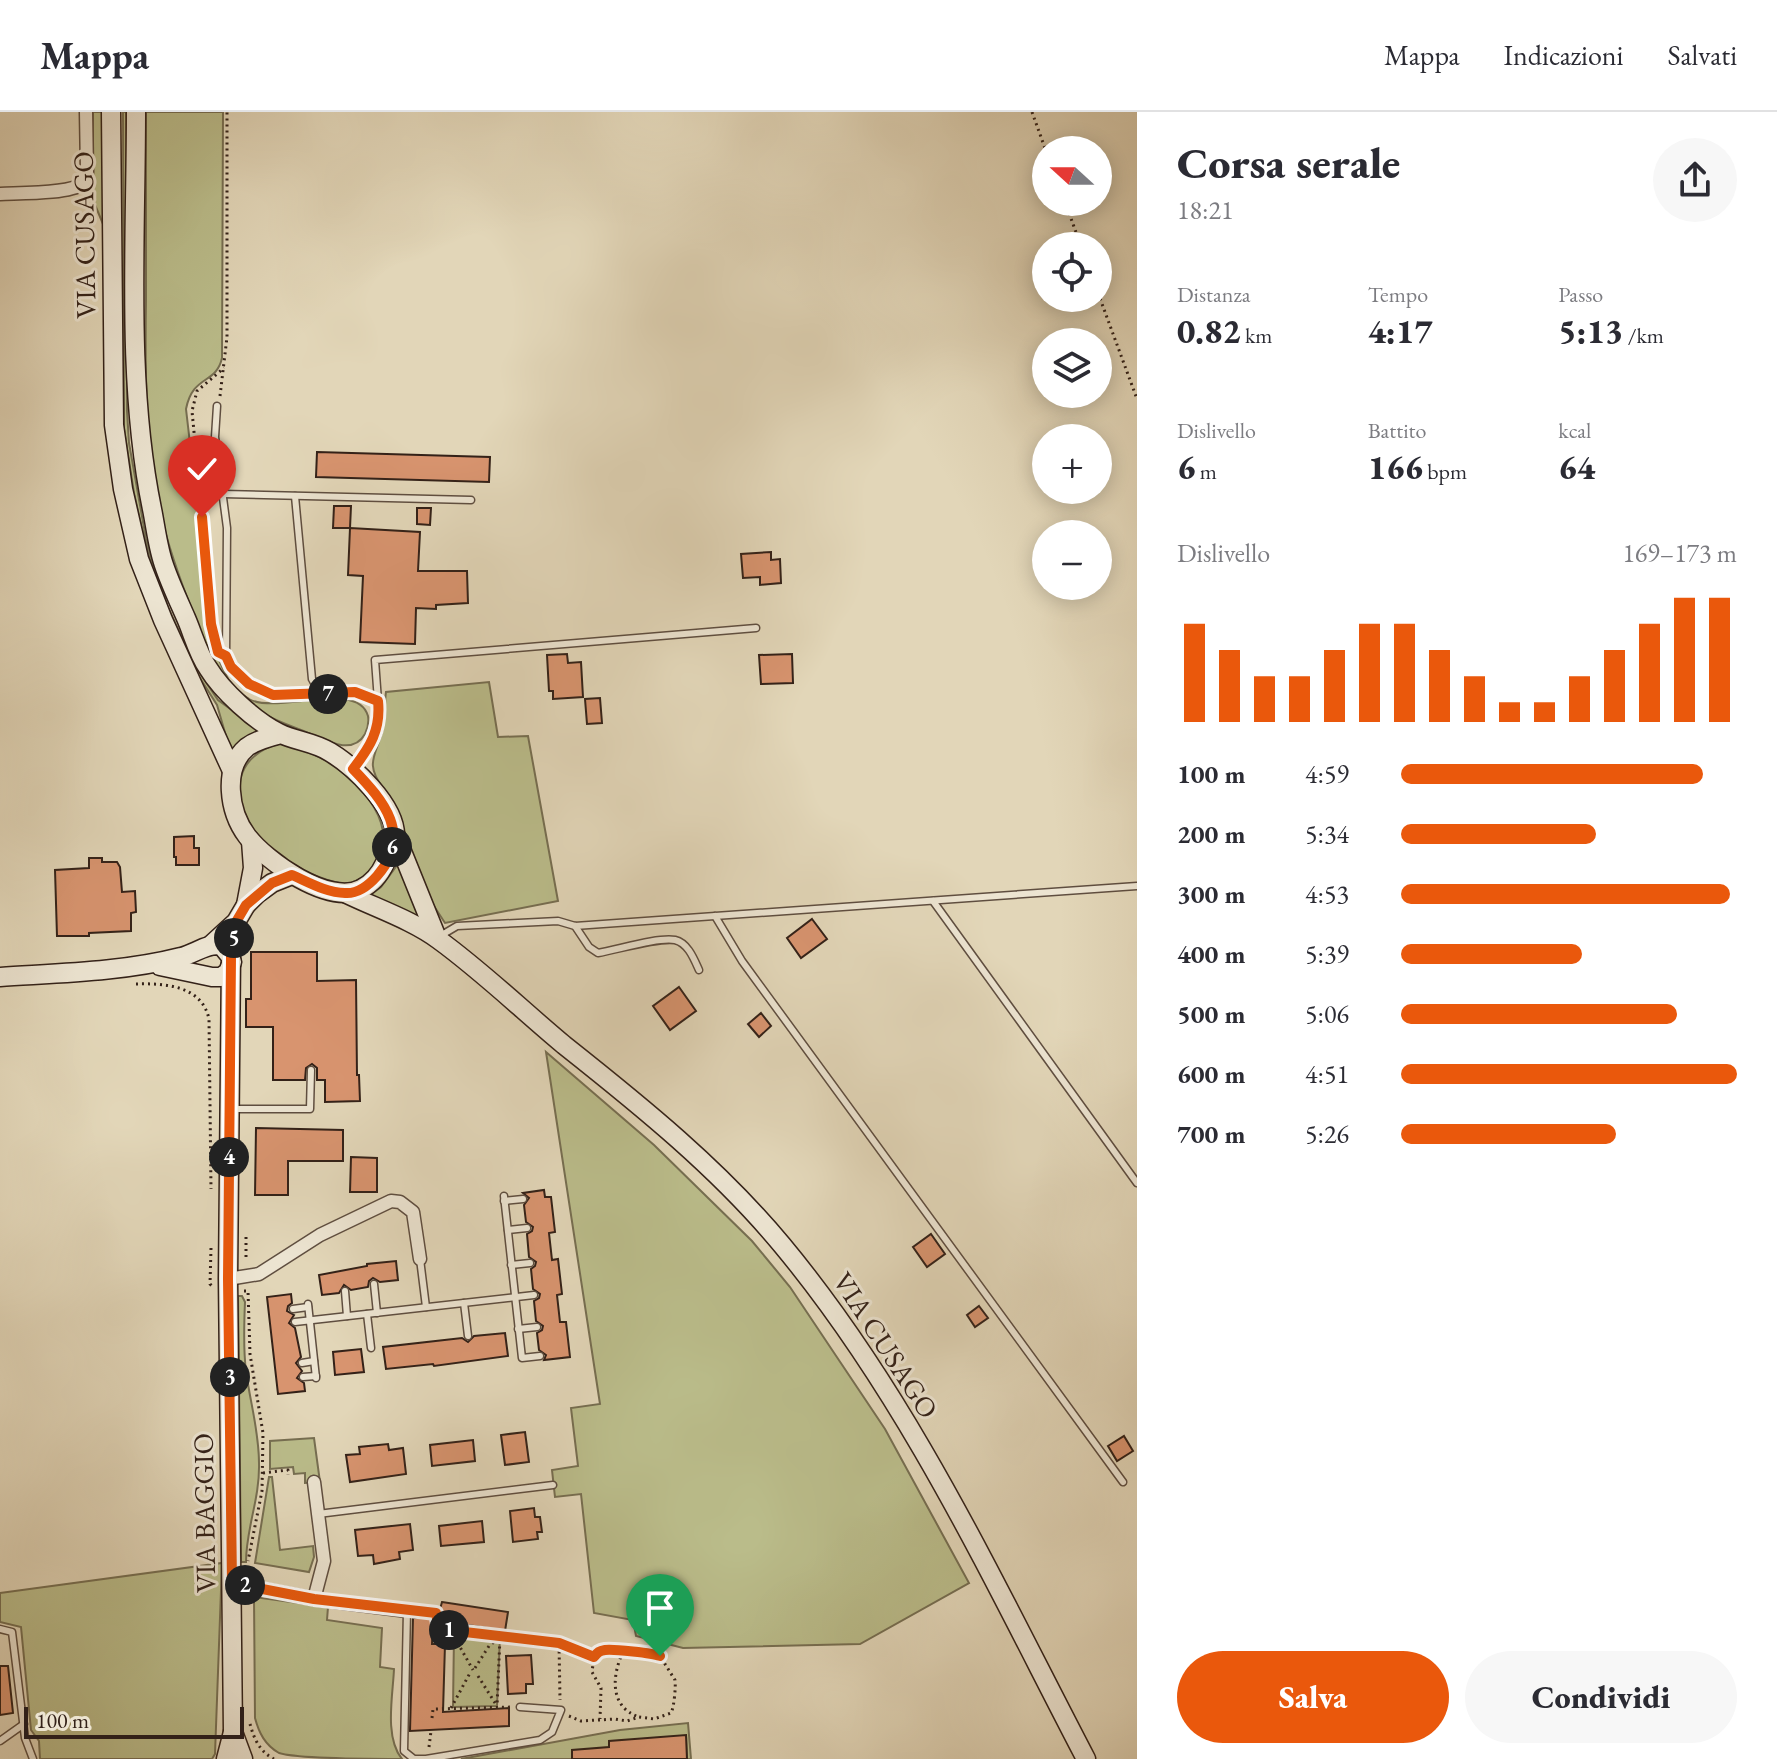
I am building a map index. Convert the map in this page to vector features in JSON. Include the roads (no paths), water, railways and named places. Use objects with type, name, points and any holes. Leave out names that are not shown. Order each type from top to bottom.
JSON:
[{"type":"main road","name":"VIA CUSAGO","points":[[111,112],[114,425],[123,489],[139,559],[163,620],[232,771]]},
{"type":"main road","name":"VIA CUSAGO","points":[[136,112],[136,355],[142,460],[164,567],[208,668],[243,707],[281,734]]},
{"type":"main road","points":[[281,734],[318,746],[353,769],[378,796],[391,820],[437,938],[347,894],[292,875],[251,841],[233,804],[230,785],[232,771],[246,748],[281,734]]},
{"type":"main road","points":[[347,894],[360,890],[378,875],[391,851],[395,834]]},
{"type":"main road","name":"VIA BAGGIO","points":[[246,905],[253,868],[251,841]]},
{"type":"main road","name":"VIA BAGGIO","points":[[210,945],[236,922],[246,905],[272,883],[292,875]]},
{"type":"main road","name":"VIA BAGGIO","points":[[226,1759],[233,1732],[228,1279],[230,1006],[236,922]]},
{"type":"main road","name":"VIA CUSAGO","points":[[437,938],[653,1116],[730,1189],[781,1243],[831,1307],[891,1395],[1086,1759]]},
{"type":"main road","points":[[210,945],[201,952],[201,969],[210,976],[230,1006]]},
{"type":"main road","points":[[0,977],[137,966],[180,958],[210,945],[226,948],[232,960],[226,974],[210,976],[181,969],[137,966]]},
{"type":"main road","name":"VIA BAGGIO","points":[[233,1732],[243,1759]]},
{"type":"street","points":[[0,194],[69,189],[80,185],[87,172],[86,112]]},
{"type":"street","points":[[228,1279],[259,1274],[320,1235],[391,1201],[408,1205],[413,1212],[420,1259]]},
{"type":"street","points":[[314,1482],[324,1561],[314,1599]]},
{"type":"street","points":[[232,1583],[314,1599],[407,1611]]},
{"type":"lane","points":[[217,406],[215,437],[227,528],[226,656],[240,677],[261,691],[285,696],[355,692],[378,701]]},
{"type":"lane","points":[[223,494],[471,500]]},
{"type":"lane","points":[[295,496],[312,679],[320,694]]},
{"type":"lane","points":[[353,769],[371,746],[380,719],[375,660],[756,628]]},
{"type":"lane","points":[[437,938],[457,926],[558,921],[575,926],[1137,886]]},
{"type":"lane","points":[[933,901],[1137,1183]]},
{"type":"lane","points":[[715,916],[742,961],[1123,1482]]},
{"type":"lane","points":[[575,926],[589,947],[598,953],[675,940],[688,949],[699,970]]},
{"type":"lane","points":[[230,1109],[310,1109],[311,1070]]},
{"type":"lane","points":[[523,1199],[504,1199],[511,1265],[522,1358],[540,1356]]},
{"type":"lane","points":[[508,1230],[527,1228]]},
{"type":"lane","points":[[420,1259],[426,1307]]},
{"type":"lane","points":[[511,1265],[530,1263]]},
{"type":"lane","points":[[374,1284],[377,1313]]},
{"type":"lane","points":[[345,1291],[347,1316]]},
{"type":"lane","points":[[295,1322],[534,1295]]},
{"type":"lane","points":[[464,1303],[468,1336]]},
{"type":"lane","points":[[293,1309],[308,1306],[316,1377],[303,1377]]},
{"type":"lane","points":[[367,1314],[371,1348]]},
{"type":"lane","points":[[518,1329],[537,1327]]},
{"type":"lane","points":[[302,1363],[314,1361]]},
{"type":"lane","points":[[318,1514],[553,1485]]},
{"type":"lane","points":[[407,1611],[404,1751],[414,1759],[426,1759],[540,1740],[552,1732],[561,1710],[520,1707]]},
{"type":"lane","points":[[0,1629],[12,1632],[24,1724],[33,1759]]},
{"type":"lane","points":[[0,1741],[24,1724]]}]
